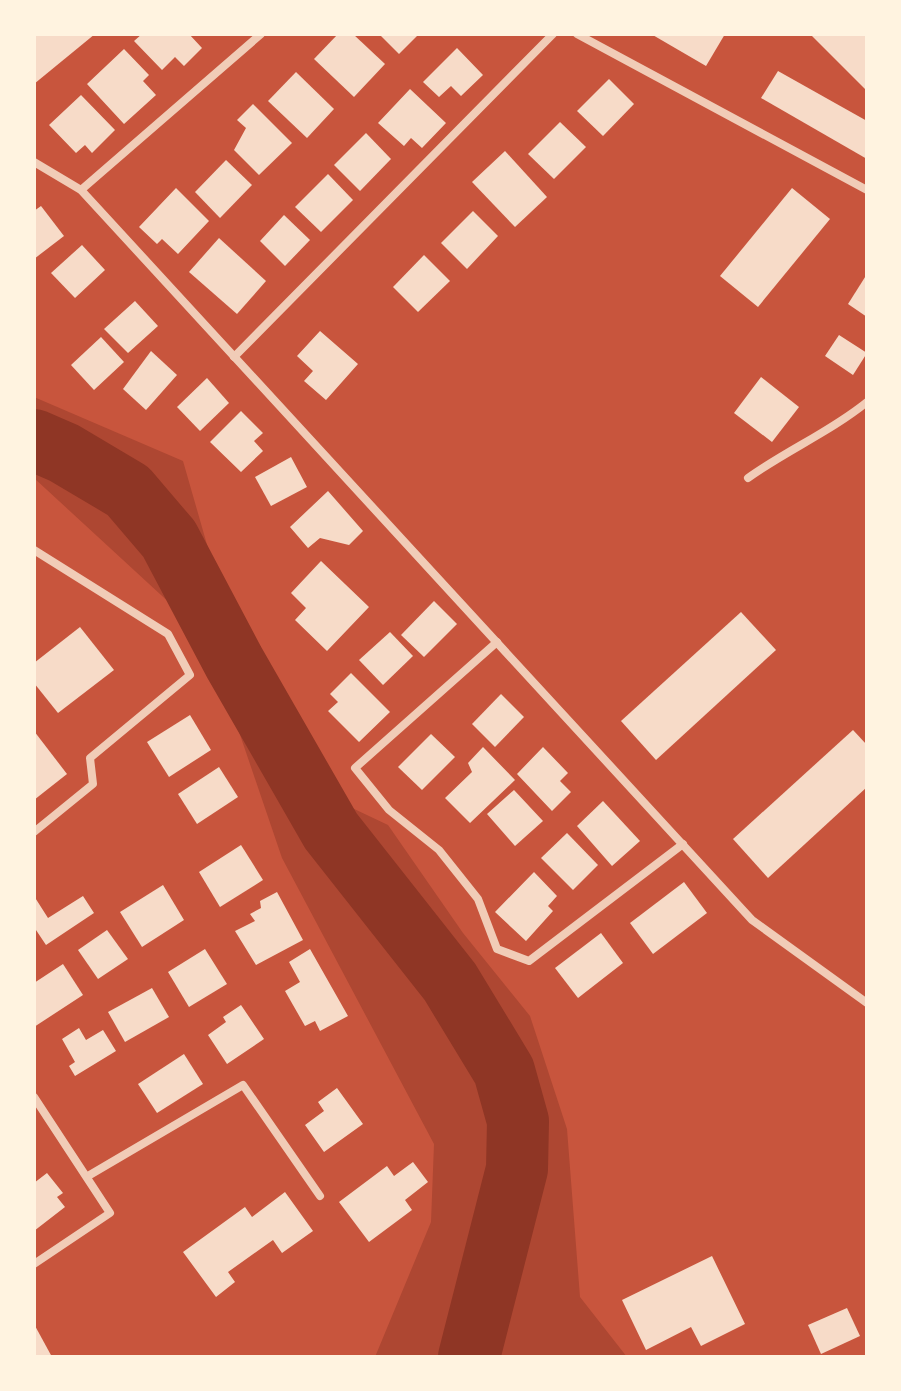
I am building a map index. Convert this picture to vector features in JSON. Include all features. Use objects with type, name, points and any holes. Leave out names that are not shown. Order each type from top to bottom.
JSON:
[{"type":"street","points":[[81,190],[261,34]]},
{"type":"street","points":[[234,357],[553,34]]},
{"type":"street","points":[[577,34],[867,190]]},
{"type":"street","points":[[36,168],[81,190],[752,920],[867,1003]]},
{"type":"street","points":[[748,478],[791,448],[823,434],[867,402]]},
{"type":"street","points":[[34,550],[168,634],[190,675],[90,758],[93,784],[34,832]]},
{"type":"street","points":[[497,642],[355,768],[389,810],[439,850],[478,899],[497,949],[529,961],[683,844]]},
{"type":"street","points":[[88,1176],[243,1085],[320,1196]]},
{"type":"street","points":[[34,1097],[110,1213],[34,1264]]},
{"type":"shaded area","points":[[34,397],[183,461],[212,562],[266,683],[350,807],[388,825],[463,933],[530,1016],[567,1129],[580,1297],[627,1357],[375,1357],[431,1222],[434,1144],[282,858],[236,723],[186,618],[34,478]]},
{"type":"building","points":[[34,34],[95,34],[34,84]]},
{"type":"building","points":[[142,34],[189,34],[202,48],[184,66],[175,57],[162,70],[134,41]]},
{"type":"building","points":[[338,34],[353,34],[385,64],[354,97],[314,59]]},
{"type":"building","points":[[379,34],[419,34],[399,54]]},
{"type":"building","points":[[651,34],[725,34],[706,66]]},
{"type":"building","points":[[810,34],[867,34],[867,91]]},
{"type":"building","points":[[457,48],[483,75],[461,96],[451,86],[439,97],[423,82]]},
{"type":"building","points":[[124,49],[149,75],[143,81],[156,95],[124,124],[87,84]]},
{"type":"building","points":[[778,71],[867,121],[867,159],[761,98]]},
{"type":"building","points":[[296,72],[334,109],[307,138],[268,101]]},
{"type":"building","points":[[609,79],[634,104],[603,136],[577,111]]},
{"type":"building","points":[[410,89],[446,123],[422,148],[411,138],[404,146],[378,123]]},
{"type":"building","points":[[81,95],[115,130],[92,153],[85,145],[76,153],[49,125]]},
{"type":"building","points":[[253,104],[292,143],[259,175],[234,150],[246,128],[237,120]]},
{"type":"building","points":[[560,122],[586,147],[554,179],[528,154]]},
{"type":"building","points":[[366,133],[391,159],[360,191],[334,165]]},
{"type":"building","points":[[505,151],[547,197],[515,227],[472,182]]},
{"type":"building","points":[[226,160],[252,185],[220,218],[195,192]]},
{"type":"building","points":[[328,174],[353,200],[321,232],[295,207]]},
{"type":"building","points":[[176,188],[209,221],[178,254],[162,239],[157,244],[139,227]]},
{"type":"building","points":[[792,188],[830,219],[758,307],[720,276]]},
{"type":"building","points":[[41,206],[64,236],[34,259],[34,211]]},
{"type":"building","points":[[473,211],[498,236],[467,269],[441,243]]},
{"type":"building","points":[[284,215],[310,240],[285,266],[260,241]]},
{"type":"building","points":[[219,238],[266,281],[237,314],[189,272]]},
{"type":"building","points":[[82,245],[105,270],[75,298],[51,273]]},
{"type":"building","points":[[424,255],[450,281],[418,312],[393,287]]},
{"type":"building","points":[[867,274],[867,317],[848,304]]},
{"type":"building","points":[[135,301],[158,326],[128,353],[104,329]]},
{"type":"building","points":[[320,331],[358,364],[326,400],[304,381],[313,371],[297,356]]},
{"type":"building","points":[[839,335],[867,353],[853,375],[825,356]]},
{"type":"building","points":[[101,337],[124,362],[94,390],[71,365]]},
{"type":"building","points":[[151,351],[177,375],[146,410],[123,389]]},
{"type":"building","points":[[761,377],[799,407],[772,442],[734,413]]},
{"type":"building","points":[[207,378],[229,403],[200,431],[177,407]]},
{"type":"building","points":[[241,411],[263,433],[254,441],[263,451],[241,472],[210,442]]},
{"type":"building","points":[[291,457],[307,487],[271,506],[255,477]]},
{"type":"building","points":[[328,491],[363,531],[349,545],[320,538],[308,548],[290,527]]},
{"type":"building","points":[[321,561],[369,607],[327,651],[295,620],[306,608],[291,593]]},
{"type":"building","points":[[434,601],[457,624],[424,657],[401,635]]},
{"type":"building","points":[[741,612],[776,650],[656,760],[621,721]]},
{"type":"building","points":[[80,627],[114,670],[58,713],[34,683],[34,663]]},
{"type":"building","points":[[390,632],[413,656],[383,685],[359,660]]},
{"type":"building","points":[[351,673],[390,712],[359,742],[328,711],[338,702],[330,694]]},
{"type":"building","points":[[501,694],[524,717],[495,747],[472,724]]},
{"type":"building","points":[[190,715],[211,750],[169,777],[147,742]]},
{"type":"building","points":[[853,730],[867,745],[867,787],[768,878],[733,839]]},
{"type":"building","points":[[34,731],[67,774],[34,800]]},
{"type":"building","points":[[431,734],[455,757],[422,790],[398,767]]},
{"type":"building","points":[[483,747],[515,780],[470,823],[445,798],[472,772],[468,763]]},
{"type":"building","points":[[543,747],[568,773],[560,781],[571,792],[552,811],[517,774]]},
{"type":"building","points":[[219,767],[238,797],[197,824],[178,794]]},
{"type":"building","points":[[514,790],[543,821],[515,846],[487,814]]},
{"type":"building","points":[[603,801],[640,841],[612,866],[577,826]]},
{"type":"building","points":[[567,833],[598,865],[573,890],[541,858]]},
{"type":"building","points":[[241,845],[263,880],[220,907],[199,872]]},
{"type":"building","points":[[534,872],[557,896],[548,906],[553,911],[526,941],[495,912]]},
{"type":"building","points":[[684,882],[707,913],[653,954],[630,923]]},
{"type":"building","points":[[163,885],[184,920],[142,947],[120,912]]},
{"type":"building","points":[[277,892],[303,940],[256,965],[235,931],[255,921],[250,914],[261,908],[260,901]]},
{"type":"building","points":[[34,896],[48,918],[83,896],[94,913],[46,945],[34,927]]},
{"type":"building","points":[[107,930],[128,959],[98,979],[78,950]]},
{"type":"building","points":[[601,933],[623,963],[578,998],[555,968]]},
{"type":"building","points":[[205,949],[227,984],[189,1007],[168,972]]},
{"type":"building","points":[[310,949],[348,1016],[320,1031],[315,1021],[305,1026],[285,991],[300,982],[289,962]]},
{"type":"building","points":[[63,964],[83,995],[34,1027],[34,983]]},
{"type":"building","points":[[152,988],[169,1017],[125,1042],[108,1012]]},
{"type":"building","points":[[241,1005],[264,1039],[227,1064],[208,1035],[226,1022],[223,1017]]},
{"type":"building","points":[[79,1028],[86,1040],[103,1030],[116,1051],[75,1076],[69,1066],[75,1062],[62,1039]]},
{"type":"building","points":[[184,1054],[203,1084],[157,1113],[138,1084]]},
{"type":"building","points":[[337,1088],[363,1124],[324,1152],[305,1125],[324,1111],[318,1102]]},
{"type":"building","points":[[413,1162],[428,1182],[405,1200],[412,1210],[369,1242],[339,1202],[387,1166],[394,1176]]},
{"type":"building","points":[[47,1173],[63,1193],[57,1197],[65,1207],[34,1231],[34,1183]]},
{"type":"building","points":[[285,1192],[313,1231],[282,1253],[273,1240],[228,1272],[235,1282],[216,1297],[183,1252],[245,1207],[252,1217]]},
{"type":"building","points":[[712,1256],[745,1324],[701,1346],[691,1327],[646,1350],[622,1300]]},
{"type":"building","points":[[847,1308],[860,1336],[821,1354],[808,1325]]},
{"type":"building","points":[[34,1324],[52,1357],[34,1357]]},
{"type":"waterway","points":[[34,440],[64,453],[128,491],[169,539],[234,662],[331,831],[450,982],[504,1071],[518,1121],[517,1169],[469,1357]]}]
